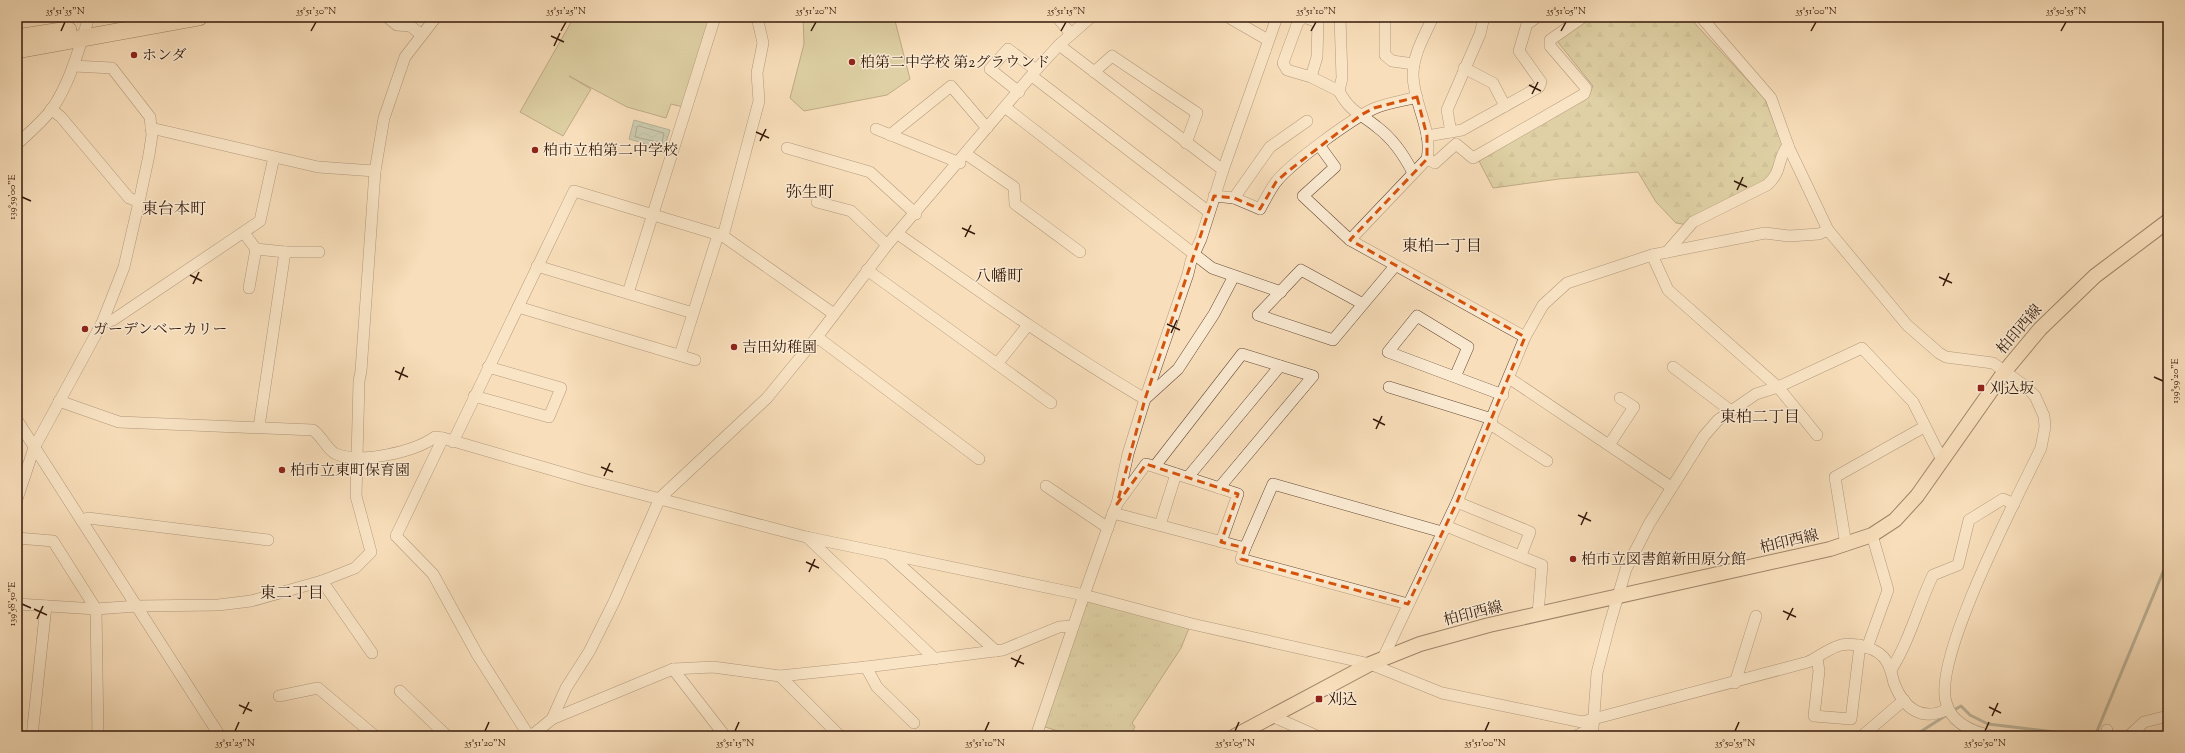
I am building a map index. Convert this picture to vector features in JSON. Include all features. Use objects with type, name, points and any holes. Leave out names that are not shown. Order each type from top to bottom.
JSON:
[{"type":"highway","points":[[17,50],[86,28],[141,17]]},
{"type":"highway","points":[[17,38],[86,28],[199,17]]},
{"type":"main road","name":"柏印西線","points":[[1235,736],[1370,664],[1452,634],[1846,545],[1872,535],[1894,520],[1905,509],[1942,460],[2005,371],[2040,329],[2075,293],[2095,276],[2168,221]]},
{"type":"street","points":[[387,17],[397,25],[410,26],[422,35]]},
{"type":"street","points":[[17,604],[96,609],[137,606],[218,606],[250,601],[322,582],[355,568],[370,552],[356,496],[359,380],[375,171],[384,118],[405,57],[436,17]]},
{"type":"street","points":[[628,293],[715,17]]},
{"type":"street","points":[[680,355],[720,236],[759,102],[757,73],[763,43],[757,17]]},
{"type":"street","points":[[1057,17],[1071,34]]},
{"type":"street","points":[[552,719],[566,688],[589,652],[614,602],[660,498],[767,398],[817,337],[887,245],[916,214],[987,128],[1006,108],[1059,45],[1091,17]]},
{"type":"street","points":[[1228,17],[1268,40]]},
{"type":"street","points":[[1036,736],[1115,508],[1128,454],[1194,254],[1201,239],[1214,196],[1277,17]]},
{"type":"street","points":[[1311,77],[1317,57],[1318,22],[1304,17],[1298,22],[1283,63],[1287,70],[1311,77],[1339,91],[1352,110],[1378,127],[1402,152],[1413,173]]},
{"type":"street","points":[[1339,91],[1342,78],[1340,17]]},
{"type":"street","points":[[1384,17],[1385,55],[1392,61],[1414,64]]},
{"type":"street","points":[[1350,240],[1427,159],[1427,136],[1414,82],[1414,64],[1433,17]]},
{"type":"street","points":[[1451,132],[1447,110],[1480,34],[1484,17]]},
{"type":"street","points":[[1427,136],[1462,130],[1541,85],[1519,51],[1527,24],[1537,17]]},
{"type":"street","points":[[1427,159],[1435,164],[1456,144],[1473,158],[1584,94],[1586,88],[1550,46],[1550,40],[1583,17]]},
{"type":"street","points":[[1700,17],[1771,98],[1788,145],[1828,230],[1907,325],[1938,353],[1946,357],[1993,363],[2025,386],[2035,396],[2044,416],[2046,427],[2041,448],[2014,504],[1953,644],[1943,687],[1948,708],[1960,723],[1978,732],[1992,736]]},
{"type":"street","points":[[17,144],[52,109],[74,66],[86,28]]},
{"type":"street","points":[[1059,45],[1223,170]]},
{"type":"street","points":[[1019,92],[990,69],[1008,48],[1034,73],[1209,212]]},
{"type":"street","points":[[1094,72],[1112,56],[1197,113],[1186,143]]},
{"type":"street","points":[[17,498],[32,444],[59,401],[102,323],[124,267],[140,202],[149,154],[152,128],[150,117],[112,68],[74,66]]},
{"type":"street","points":[[1464,68],[1493,83],[1505,106]]},
{"type":"street","points":[[890,135],[951,86],[987,128]]},
{"type":"street","points":[[1214,196],[1234,198],[1260,209],[1276,182],[1319,145],[1361,115],[1374,108],[1417,97]]},
{"type":"street","points":[[1006,108],[1212,268],[1281,292]]},
{"type":"street","points":[[52,109],[61,117],[129,198],[140,202]]},
{"type":"street","points":[[1234,198],[1270,147],[1307,121]]},
{"type":"street","points":[[152,128],[318,167],[375,171]]},
{"type":"street","points":[[876,129],[890,135],[963,158],[1014,187],[1015,204],[1080,252]]},
{"type":"street","points":[[1319,145],[1335,167],[1303,196],[1350,240],[1525,337]]},
{"type":"street","points":[[1667,252],[1693,222],[1767,185],[1776,177],[1782,153],[1788,145]]},
{"type":"street","points":[[787,148],[870,172],[916,214]]},
{"type":"street","points":[[102,323],[113,320],[244,233],[260,220],[274,157]]},
{"type":"street","points":[[834,314],[720,236],[574,191],[474,396],[448,440],[396,536],[433,574],[477,654],[530,736],[552,719],[674,669],[713,668],[780,676],[866,667],[996,651],[1059,627],[1073,626]]},
{"type":"street","points":[[817,202],[851,211],[887,245]]},
{"type":"street","points":[[1383,658],[1457,502],[1503,395],[1525,337],[1543,305],[1567,283],[1652,255],[1765,233],[1789,236],[1819,234],[1828,230]]},
{"type":"street","points":[[244,233],[256,249],[284,252],[318,252]]},
{"type":"street","points":[[898,234],[1028,325],[1102,373],[1146,399]]},
{"type":"street","points":[[249,288],[256,249]]},
{"type":"street","points":[[260,427],[284,252]]},
{"type":"street","points":[[1652,255],[1668,290],[1778,387],[1817,435]]},
{"type":"street","points":[[537,266],[693,313]]},
{"type":"street","points":[[1363,304],[1301,270],[1258,315],[1333,340],[1395,266]]},
{"type":"street","points":[[867,270],[1051,403]]},
{"type":"street","points":[[1146,399],[1178,369],[1214,314],[1234,276]]},
{"type":"street","points":[[518,307],[695,360]]},
{"type":"street","points":[[1455,377],[1468,347],[1417,316],[1388,352],[1503,395]]},
{"type":"street","points":[[998,364],[1028,325]]},
{"type":"street","points":[[817,337],[979,459]]},
{"type":"street","points":[[1593,728],[1597,673],[1618,596],[1630,560],[1671,487],[1704,436],[1718,420],[1756,394],[1778,387],[1862,348],[1913,402],[1924,427],[1942,460]]},
{"type":"street","points":[[1155,466],[1242,354],[1313,376],[1219,488]]},
{"type":"street","points":[[1188,477],[1280,366]]},
{"type":"street","points":[[474,396],[549,417],[561,388],[488,367]]},
{"type":"street","points":[[1673,367],[1731,411]]},
{"type":"street","points":[[1509,378],[1671,487]]},
{"type":"street","points":[[1389,387],[1491,422],[1547,461]]},
{"type":"street","points":[[1609,445],[1634,407],[1620,398]]},
{"type":"street","points":[[59,401],[119,422],[313,430],[322,435],[328,446],[336,454],[358,458],[379,456],[426,444],[435,437],[587,480],[806,536],[1084,595],[1192,624],[1370,664],[1442,693],[1582,722],[1593,728]]},
{"type":"street","points":[[17,420],[220,736]]},
{"type":"street","points":[[1846,545],[1835,477],[1924,427]]},
{"type":"street","points":[[17,436],[32,444]]},
{"type":"street","points":[[1115,508],[1146,464],[1155,466],[1238,494],[1221,542]]},
{"type":"street","points":[[1160,525],[1176,474]]},
{"type":"street","points":[[1408,604],[1241,560],[1273,484],[1444,529],[1521,555],[1542,565],[1538,614]]},
{"type":"street","points":[[1046,486],[1108,528]]},
{"type":"street","points":[[1891,670],[1917,618],[1921,601],[1933,575],[1958,565],[1969,520],[2004,499],[2014,504]]},
{"type":"street","points":[[1457,502],[1530,532],[1521,555]]},
{"type":"street","points":[[1115,508],[1160,525],[1246,548]]},
{"type":"street","points":[[82,521],[88,518],[268,540]]},
{"type":"street","points":[[1817,658],[1819,671],[1814,716],[1852,719],[1864,647],[1888,590],[1872,535]]},
{"type":"street","points":[[806,536],[935,659]]},
{"type":"street","points":[[17,538],[53,541],[96,609],[98,736]]},
{"type":"street","points":[[887,553],[996,651]]},
{"type":"street","points":[[322,582],[372,653]]},
{"type":"street","points":[[32,736],[46,606]]},
{"type":"street","points":[[1735,683],[1756,616]]},
{"type":"street","points":[[1576,736],[1593,728],[1735,683],[1808,662],[1840,645],[1864,647],[1881,655],[1891,670],[1894,683],[1904,700],[1915,711],[1921,714],[1933,714],[1948,708]]},
{"type":"street","points":[[866,667],[877,687],[914,723]]},
{"type":"street","points":[[674,669],[719,734]]},
{"type":"street","points":[[780,676],[840,736]]},
{"type":"street","points":[[279,696],[318,688],[375,736]]},
{"type":"street","points":[[400,691],[447,736]]},
{"type":"street","points":[[1862,736],[1904,700]]},
{"type":"street","points":[[1272,716],[1317,736]]},
{"type":"street","points":[[2129,736],[2144,722],[2168,716]]},
{"type":"highlighted area","points":[[1417,97],[1427,136],[1427,159],[1350,240],[1525,337],[1457,502],[1408,604],[1241,559],[1245,548],[1221,542],[1238,494],[1146,464],[1117,504],[1145,399],[1214,196],[1234,198],[1260,209],[1276,182],[1361,115],[1374,108]]},
{"type":"green space","points":[[574,17],[711,17],[683,107],[671,104],[666,118],[627,107],[569,76],[591,89],[563,136],[520,112]]},
{"type":"green space","name":"柏第二中学校 第2グラウンド","points":[[803,17],[894,17],[910,79],[887,95],[804,111],[790,98],[804,44]]},
{"type":"green space","points":[[1588,17],[1689,17],[1765,99],[1783,145],[1774,173],[1755,194],[1695,226],[1676,223],[1656,202],[1638,172],[1559,179],[1493,188],[1479,161],[1589,95],[1593,86],[1557,41]]},
{"type":"green space","points":[[1084,600],[1189,628],[1181,648],[1132,723],[1135,727],[1130,736],[1074,736],[1042,726]]},
{"type":"water","points":[[634,120],[670,130],[664,149],[629,139]]},
{"type":"waterway","points":[[2095,736],[2168,560]]},
{"type":"waterway","points":[[1952,711],[1961,706],[1970,715],[1988,724],[2088,736]]},
{"type":"waterway","points":[[1914,736],[1948,714]]},
{"type":"place","name":"ホンダ","points":[[134,55]]},
{"type":"place","name":"柏第二中学校 第2グラウンド","points":[[852,62]]},
{"type":"place","name":"柏市立柏第二中学校","points":[[535,150]]},
{"type":"place","name":"ガーデンベーカリー","points":[[85,329]]},
{"type":"place","name":"吉田幼稚園","points":[[734,347]]},
{"type":"place","name":"刈込坂","points":[[1981,388]]},
{"type":"place","name":"柏市立東町保育園","points":[[282,470]]},
{"type":"place","name":"柏市立図書館新田原分館","points":[[1573,559]]},
{"type":"place","name":"刈込","points":[[1319,699]]},
{"type":"district","name":"弥生町","points":[[810,191]]},
{"type":"district","name":"東台本町","points":[[174,208]]},
{"type":"district","name":"東柏一丁目","points":[[1442,245]]},
{"type":"district","name":"八幡町","points":[[999,275]]},
{"type":"district","name":"東柏二丁目","points":[[1760,416]]},
{"type":"district","name":"東二丁目","points":[[292,592]]}]
